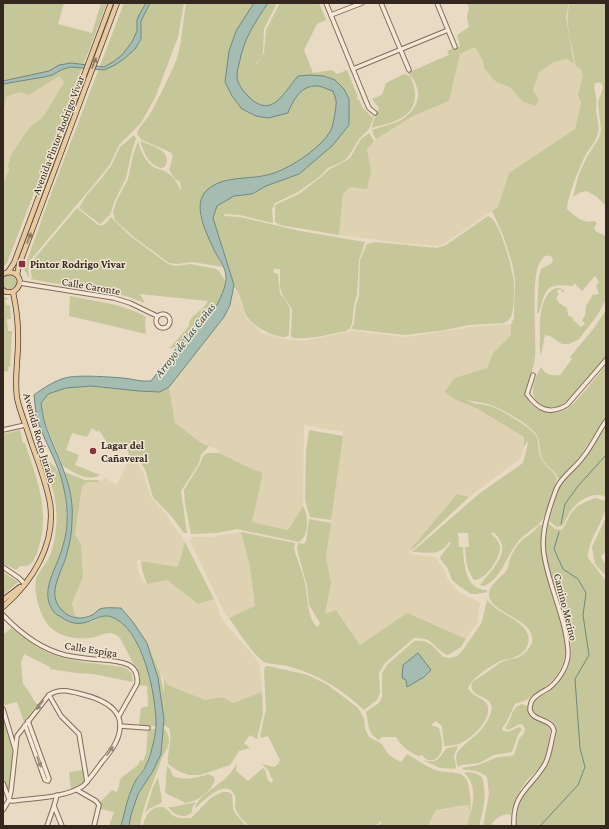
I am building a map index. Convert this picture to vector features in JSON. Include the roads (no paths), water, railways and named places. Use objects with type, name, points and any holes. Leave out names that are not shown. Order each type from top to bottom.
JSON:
[{"type":"main road","name":"Avenida Pintor Rodrigo Vivar","points":[[5,273],[14,263],[111,3]]},
{"type":"main road","name":"Avenida Pintor Rodrigo Vivar","points":[[17,274],[19,265],[117,3]]},
{"type":"main road","points":[[3,290],[6,292],[13,292],[19,287],[20,283],[17,274],[13,272],[5,273]]},
{"type":"main road","name":"Avenida Rocío Jurado","points":[[3,607],[16,596],[39,564],[45,551],[51,523],[50,503],[46,487],[17,397],[16,364],[18,324],[13,292]]},
{"type":"main road","name":"Avenida Rocío Jurado","points":[[3,600],[25,584]]},
{"type":"main road","name":"Avenida Rocío Jurado","points":[[3,604],[16,593],[18,589]]},
{"type":"street","points":[[326,3],[369,108],[375,113]]},
{"type":"street","points":[[331,15],[362,3]]},
{"type":"street","points":[[381,3],[409,70]]},
{"type":"street","points":[[437,3],[455,47]]},
{"type":"street","points":[[353,69],[448,30]]},
{"type":"street","name":"Calle Caronte","points":[[20,283],[114,298],[130,303],[157,316]]},
{"type":"street","points":[[164,313],[168,315],[170,323],[167,327],[159,327],[156,324],[155,320],[157,316],[164,313]]},
{"type":"street","points":[[534,375],[527,394],[534,404],[546,410],[560,410],[567,405],[606,360]]},
{"type":"street","name":"Camino Merino","points":[[514,826],[513,816],[515,806],[528,785],[546,762],[554,731],[553,726],[550,723],[540,719],[532,713],[530,709],[531,702],[556,681],[566,664],[568,653],[566,632],[544,560],[543,536],[547,514],[558,485],[584,457],[606,421]]},
{"type":"street","points":[[3,430],[25,425]]},
{"type":"street","points":[[3,567],[25,584]]},
{"type":"street","name":"Calle Espiga","points":[[3,615],[30,638],[48,649],[64,655],[124,663],[133,668],[137,674],[137,684],[119,716]]},
{"type":"street","points":[[3,810],[9,800],[17,736],[49,695],[54,692],[64,690],[100,699],[108,704],[119,716],[120,726],[118,737],[114,746],[87,782],[77,790],[57,795],[12,801],[9,800]]},
{"type":"street","points":[[49,695],[61,716],[80,734],[87,782]]},
{"type":"street","points":[[3,709],[15,750]]},
{"type":"street","points":[[25,725],[46,780],[48,781],[49,779],[28,721]]},
{"type":"street","points":[[120,726],[148,728]]},
{"type":"street","points":[[11,736],[13,738],[17,736]]},
{"type":"street","points":[[3,782],[9,800]]},
{"type":"street","points":[[77,790],[100,805],[94,826]]},
{"type":"street","points":[[47,826],[57,795]]},
{"type":"street","points":[[54,806],[62,826]]},
{"type":"water","points":[[146,3],[150,3],[141,21],[141,39],[135,49],[115,65],[104,70],[71,67],[44,77],[3,84],[3,81],[49,71],[59,65],[71,63],[104,67],[113,62],[122,55],[132,42],[137,31],[137,20]]},
{"type":"water","name":"Arroyo de Las Cañas","points":[[254,3],[268,3],[250,32],[244,46],[238,68],[237,76],[239,85],[249,97],[264,106],[271,105],[277,101],[298,76],[324,76],[335,80],[344,89],[349,99],[349,125],[332,146],[299,174],[266,186],[252,194],[234,196],[217,206],[213,218],[234,285],[230,305],[224,317],[169,387],[160,392],[91,386],[66,388],[48,394],[41,403],[45,424],[68,483],[72,507],[72,528],[70,541],[55,590],[57,604],[65,613],[76,618],[88,617],[102,608],[121,608],[133,622],[147,643],[158,678],[164,719],[161,754],[153,771],[138,794],[129,826],[121,826],[131,791],[148,761],[154,739],[156,727],[155,712],[150,681],[140,648],[123,624],[112,617],[106,616],[83,623],[69,622],[55,613],[50,605],[48,590],[65,537],[67,526],[67,507],[60,475],[37,419],[34,395],[56,381],[70,377],[104,377],[151,381],[190,331],[213,311],[221,298],[225,284],[225,270],[204,228],[200,211],[202,196],[214,185],[222,182],[266,175],[289,166],[306,156],[321,143],[331,130],[335,115],[336,100],[333,91],[323,87],[311,86],[306,88],[295,98],[288,113],[268,118],[256,116],[242,109],[232,96],[225,82],[229,51],[236,31]]},
{"type":"water","points":[[418,653],[431,670],[424,677],[407,687],[406,680],[402,678],[403,665]]},
{"type":"waterway","points":[[561,524],[565,504],[578,486],[606,455]]},
{"type":"waterway","points":[[540,826],[578,785],[585,767],[580,748],[575,679],[589,655],[583,615],[586,593],[578,579],[563,569],[554,549],[559,532]]},
{"type":"place","name":"Pintor Rodrigo Vivar","points":[[22,264]]},
{"type":"place","name":"Lagar del Cañaveral","points":[[93,451]]}]
